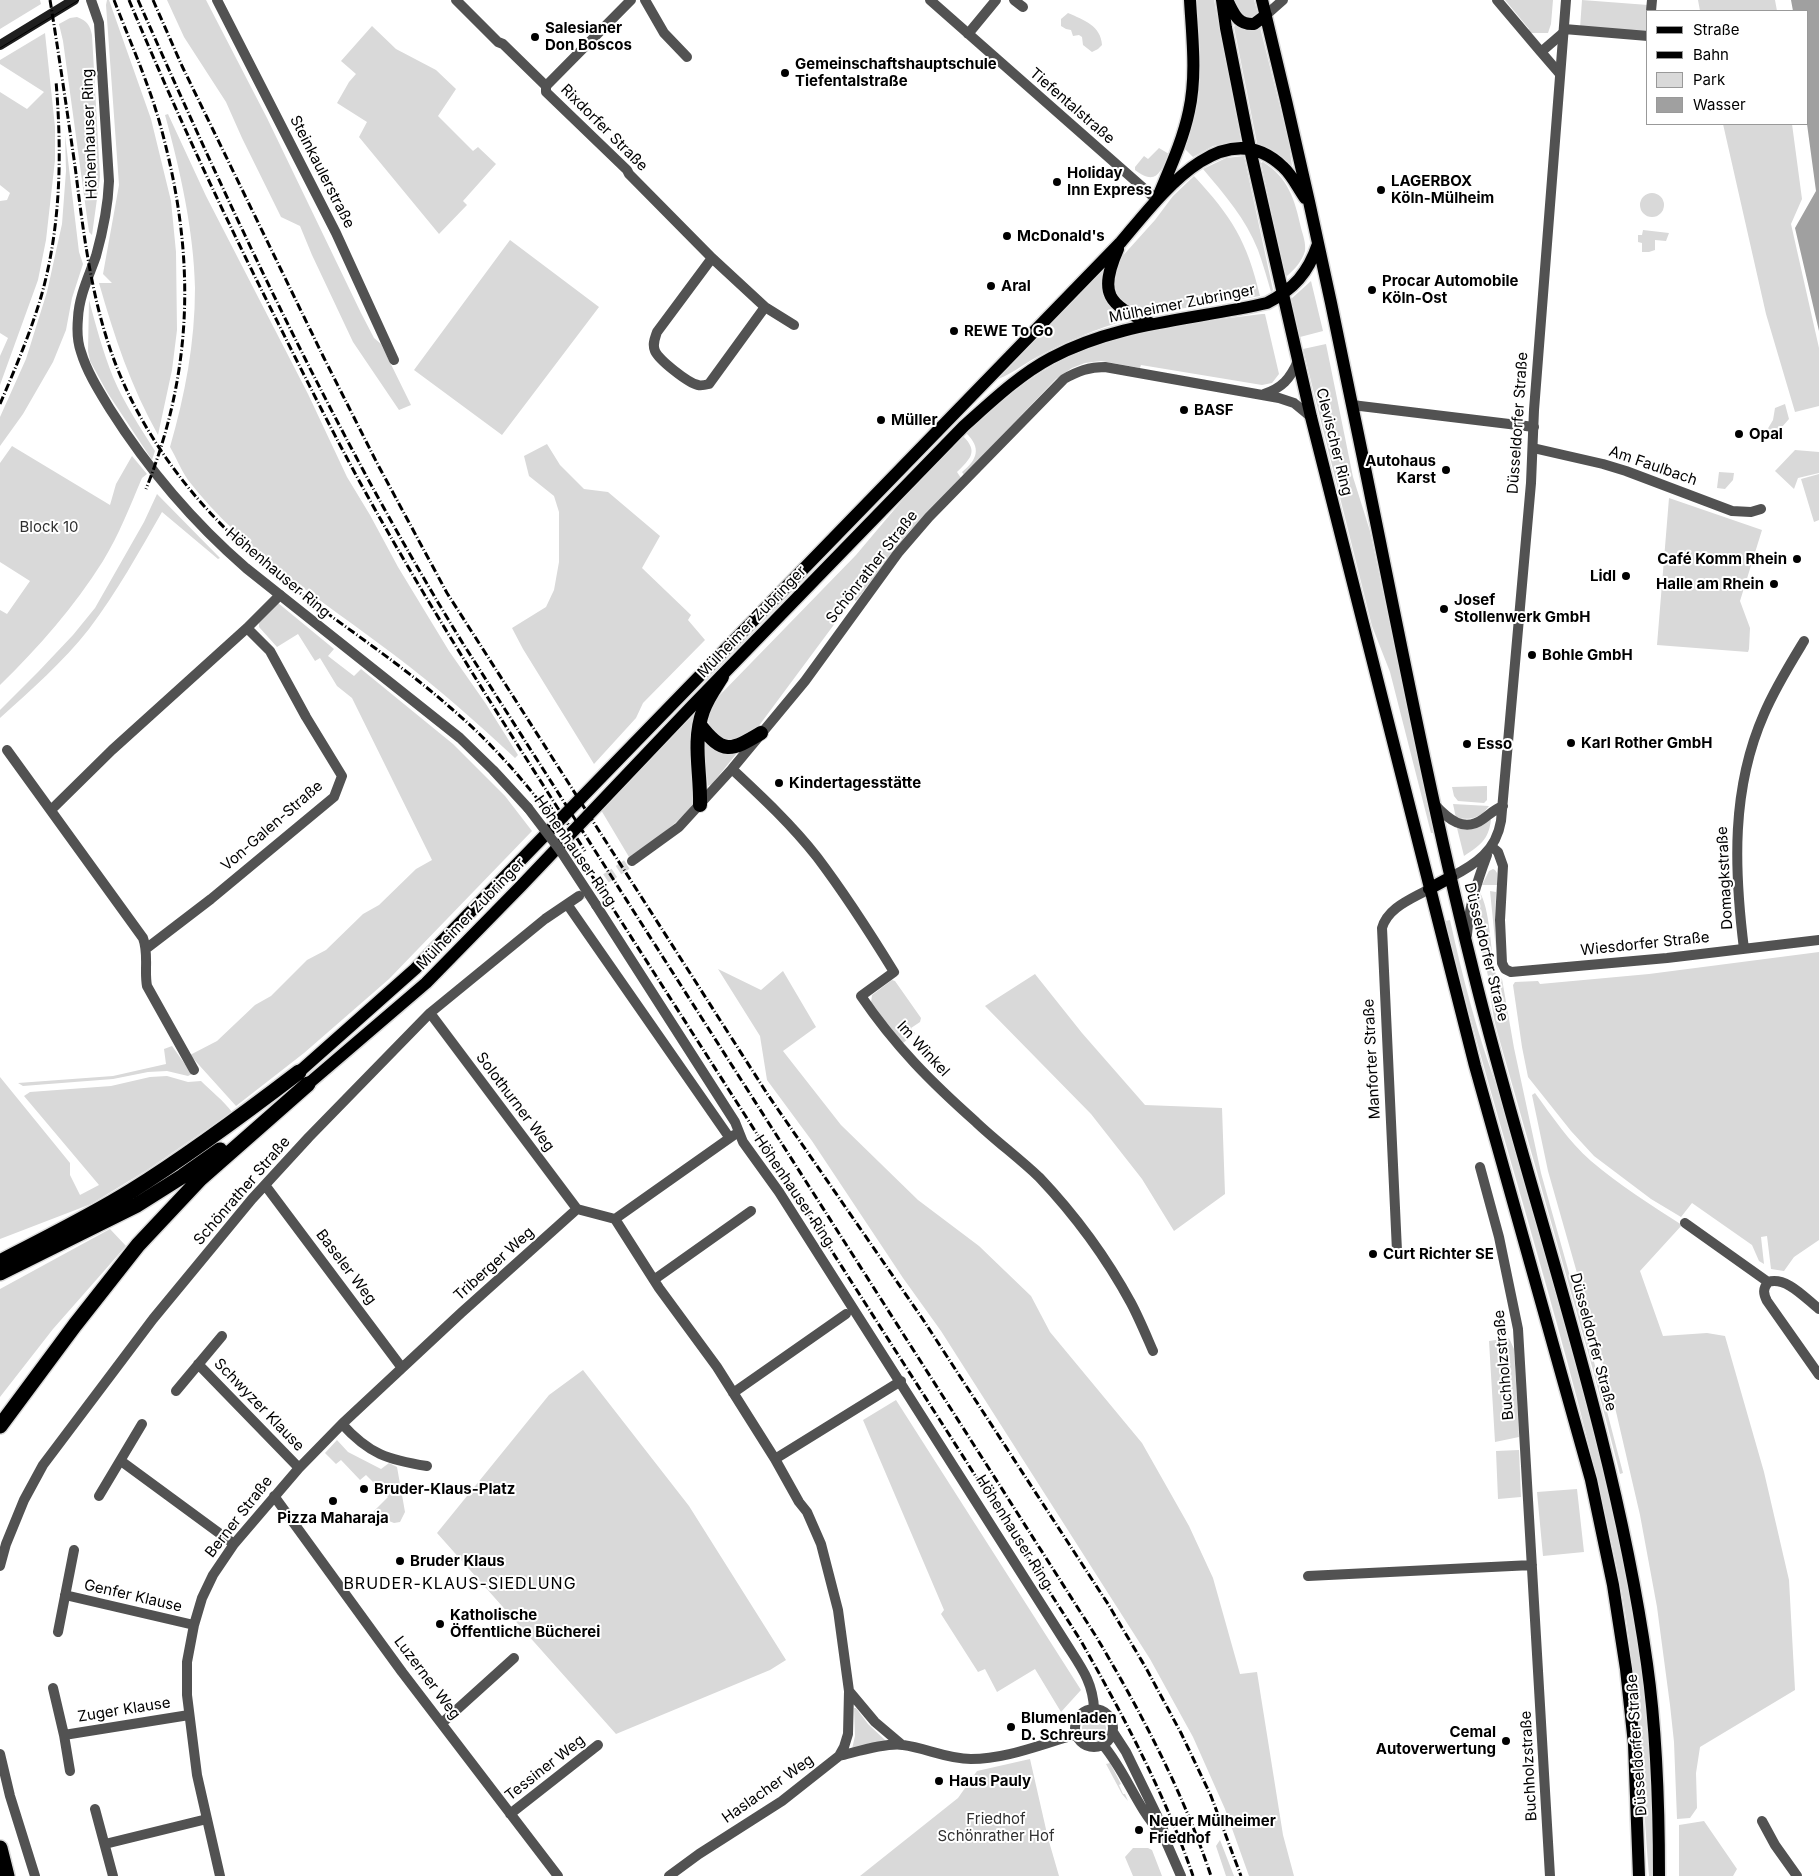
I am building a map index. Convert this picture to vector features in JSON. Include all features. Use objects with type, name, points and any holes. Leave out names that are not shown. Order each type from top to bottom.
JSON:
[{"type":"highway","points":[[700,805],[701,783],[697,764],[696,742],[702,712],[722,677]]},
{"type":"highway","points":[[700,724],[712,740],[725,747],[739,746],[761,733]]},
{"type":"highway","points":[[0,1262],[70,1226],[131,1191],[191,1151],[304,1081]]},
{"type":"highway","points":[[0,1273],[137,1205],[184,1176],[304,1081]]},
{"type":"highway","points":[[0,1426],[75,1325],[138,1245],[200,1179],[304,1081]]},
{"type":"highway","points":[[0,1250],[70,1226]]},
{"type":"highway","points":[[0,1848],[7,1876]]},
{"type":"main road","points":[[0,45],[74,0]]},
{"type":"main road","points":[[1157,200],[1181,140],[1189,109],[1193,79],[1190,0]]},
{"type":"main road","name":"Clevischer Ring","points":[[1222,0],[1250,149],[1282,295],[1429,889]]},
{"type":"main road","points":[[1228,0],[1235,16],[1243,23],[1254,24],[1266,15]]},
{"type":"main road","name":"Clevischer Ring","points":[[1262,0],[1311,207],[1451,877]]},
{"type":"main road","points":[[1157,200],[1202,159],[1224,150],[1250,149],[1268,156],[1284,167],[1311,207]]},
{"type":"main road","name":"Mülheimer Zubringer","points":[[304,1081],[1121,242],[1157,200]]},
{"type":"main road","points":[[1121,242],[1109,269],[1110,296],[1123,310],[1150,323]]},
{"type":"main road","name":"Mülheimer Zubringer","points":[[304,1081],[426,982],[964,426],[1003,392],[1050,358],[1116,332],[1150,323],[1267,304],[1282,295],[1305,273],[1311,263],[1318,243]]},
{"type":"main road","points":[[1429,889],[1451,877]]},
{"type":"main road","name":"Düsseldorfer Straße","points":[[1451,877],[1496,1058],[1586,1372],[1612,1476],[1634,1582],[1648,1667],[1656,1743],[1659,1876]]},
{"type":"main road","name":"Düsseldorfer Straße","points":[[1429,889],[1475,1066],[1563,1377],[1595,1499],[1613,1585],[1626,1669],[1634,1744],[1639,1876]]},
{"type":"street","name":"Höhenhauser Ring","points":[[91,0],[99,23],[109,181],[103,228],[78,316],[80,350],[90,374],[120,424],[141,454],[172,493],[221,546],[460,738],[528,808],[560,850],[730,1114],[734,1135]]},
{"type":"street","name":"Steinkaulerstraße","points":[[217,0],[336,233],[394,360]]},
{"type":"street","name":"Rixdorfer Straße","points":[[456,0],[546,86],[546,92],[627,170],[712,258],[765,307],[794,325]]},
{"type":"street","points":[[546,86],[630,0]]},
{"type":"street","points":[[645,0],[664,33],[687,57]]},
{"type":"street","name":"Tiefentalstraße","points":[[930,0],[1157,200]]},
{"type":"street","points":[[968,34],[996,0]]},
{"type":"street","points":[[1014,0],[1023,7]]},
{"type":"street","points":[[1266,15],[1283,0]]},
{"type":"street","points":[[1497,0],[1560,74]]},
{"type":"street","name":"Düsseldorfer Straße","points":[[1451,877],[1471,866],[1490,849],[1500,828],[1503,806],[1533,448],[1566,0]]},
{"type":"street","points":[[1541,52],[1564,31],[1646,36]]},
{"type":"street","points":[[712,258],[657,332],[654,346],[662,360],[690,382],[699,386],[709,384],[765,307]]},
{"type":"street","points":[[1263,394],[1282,386],[1298,361]]},
{"type":"street","name":"Schönrather Straße","points":[[632,861],[679,826],[700,805],[805,681],[898,553],[929,517],[1064,379],[1089,367],[1105,366],[1263,394],[1290,401],[1311,417]]},
{"type":"street","points":[[1352,405],[1534,427]]},
{"type":"street","name":"Am Faulbach","points":[[1533,448],[1626,471],[1732,511],[1751,512],[1761,509]]},
{"type":"street","points":[[51,810],[119,744],[247,628],[280,595]]},
{"type":"street","name":"Von-Galen-Straße","points":[[147,948],[211,899],[334,797],[342,776],[306,717],[270,651],[247,628]]},
{"type":"street","name":"Domagkstraße","points":[[1744,949],[1736,860],[1738,818],[1744,773],[1764,713],[1782,677],[1804,641]]},
{"type":"street","points":[[7,750],[143,938],[147,948],[146,986],[194,1070]]},
{"type":"street","name":"Im Winkel","points":[[732,769],[776,811],[816,856],[857,913],[894,972],[861,996],[883,1028],[940,1090],[1038,1176],[1065,1206],[1086,1232],[1112,1271],[1132,1304],[1153,1351]]},
{"type":"street","points":[[1435,806],[1448,818],[1465,825],[1478,822],[1493,810],[1503,806]]},
{"type":"street","points":[[1467,946],[1468,916],[1472,898],[1490,849]]},
{"type":"street","name":"Düsseldorfer Straße","points":[[1490,849],[1498,852],[1503,866],[1500,920],[1502,963],[1505,969]]},
{"type":"street","name":"Manforter Straße","points":[[1396,1252],[1382,928],[1384,920],[1391,912],[1429,889]]},
{"type":"street","name":"Schönrather Straße","points":[[0,1566],[9,1535],[24,1500],[43,1465],[153,1319],[264,1185],[430,1013],[545,919],[579,896]]},
{"type":"street","name":"Höhenhauser Ring","points":[[567,904],[734,1135],[752,1155],[779,1192],[1090,1681],[1094,1696],[1094,1709]]},
{"type":"street","name":"Wiesdorfer Straße","points":[[1505,969],[1516,972],[1819,940]]},
{"type":"street","name":"Solothurner Weg","points":[[430,1013],[577,1209]]},
{"type":"street","points":[[615,1219],[734,1135]]},
{"type":"street","name":"Buchholzstraße","points":[[1480,1167],[1499,1237],[1518,1329],[1550,1876]]},
{"type":"street","name":"Baseler Weg","points":[[264,1185],[402,1368]]},
{"type":"street","points":[[577,1209],[615,1219],[693,1336],[717,1367],[776,1460],[806,1512],[821,1544],[838,1610],[849,1691],[848,1734],[839,1756]]},
{"type":"street","name":"Triberger Weg","points":[[402,1368],[577,1209]]},
{"type":"street","points":[[655,1279],[751,1212]]},
{"type":"street","points":[[1685,1223],[1768,1282]]},
{"type":"street","points":[[1819,1309],[1784,1282],[1775,1280],[1768,1282],[1764,1288],[1764,1295],[1819,1375]]},
{"type":"street","points":[[732,1393],[846,1314]]},
{"type":"street","name":"Schwyzer Klause","points":[[176,1390],[222,1336]]},
{"type":"street","name":"Schwyzer Klause","points":[[198,1364],[299,1468]]},
{"type":"street","name":"Berner Straße","points":[[220,1876],[197,1775],[187,1695],[187,1662],[194,1625],[202,1598],[213,1575],[234,1544],[274,1496],[342,1424],[402,1368]]},
{"type":"street","points":[[776,1460],[900,1381]]},
{"type":"street","points":[[99,1496],[142,1424]]},
{"type":"street","points":[[342,1424],[361,1443],[385,1458],[427,1466]]},
{"type":"street","points":[[121,1461],[234,1544]]},
{"type":"street","name":"Luzerner Weg","points":[[274,1496],[558,1876]]},
{"type":"street","name":"Genfer Klause","points":[[58,1632],[74,1550]]},
{"type":"street","points":[[1308,1576],[1532,1565]]},
{"type":"street","name":"Genfer Klause","points":[[65,1595],[194,1625]]},
{"type":"street","points":[[442,1723],[514,1658]]},
{"type":"street","name":"Zuger Klause","points":[[54,1688],[70,1771]]},
{"type":"street","name":"Haslacher Weg","points":[[849,1691],[875,1722],[902,1744],[948,1757],[989,1759],[1076,1735]]},
{"type":"street","points":[[1113,1732],[1103,1745],[1094,1748],[1086,1746],[1076,1735],[1076,1721],[1087,1710],[1094,1709],[1106,1714],[1110,1719],[1113,1732],[1135,1770],[1162,1828],[1180,1876]]},
{"type":"street","name":"Zuger Klause","points":[[64,1735],[189,1715]]},
{"type":"street","name":"Haslacher Weg","points":[[669,1876],[712,1845],[782,1801],[839,1756],[902,1744]]},
{"type":"street","name":"Tessiner Weg","points":[[510,1814],[598,1745]]},
{"type":"street","points":[[1103,1745],[1115,1759],[1146,1815],[1164,1837]]},
{"type":"street","points":[[0,1754],[10,1796],[35,1876]]},
{"type":"street","points":[[94,1809],[112,1876]]},
{"type":"street","points":[[104,1844],[207,1818]]},
{"type":"street","points":[[1762,1821],[1775,1845],[1797,1876]]},
{"type":"green space","points":[[0,0],[40,0],[41,4],[0,29]]},
{"type":"green space","points":[[107,0],[109,0],[151,119],[171,201],[176,252],[177,330],[172,370],[158,435],[148,417],[124,361],[99,283],[112,283],[103,274],[119,185]]},
{"type":"green space","points":[[167,0],[206,0],[267,118],[361,313],[374,338],[381,344],[411,405],[399,410],[353,342],[300,226],[281,217],[226,102],[184,37]]},
{"type":"green space","points":[[1197,0],[1214,0],[1241,141],[1213,146],[1193,157],[1184,148],[1195,110],[1199,62]]},
{"type":"green space","points":[[1232,0],[1254,0],[1258,14],[1253,19],[1242,17]]},
{"type":"green space","points":[[1505,0],[1553,0],[1551,24],[1548,33],[1529,33],[1527,31],[1529,29]]},
{"type":"green space","points":[[1582,0],[1648,5],[1648,10],[1646,10],[1646,33],[1580,28]]},
{"type":"green space","points":[[1698,0],[1775,0],[1777,10],[1700,10]]},
{"type":"green space","points":[[1068,13],[1086,21],[1095,28],[1099,33],[1102,45],[1098,49],[1092,52],[1083,45],[1082,37],[1079,35],[1073,36],[1071,30],[1061,26],[1061,19]]},
{"type":"green space","points":[[77,17],[88,24],[92,35],[100,177],[92,235],[89,232],[63,41],[59,24],[70,18]]},
{"type":"green space","points":[[1236,25],[1248,30],[1260,27],[1289,143],[1292,166],[1275,152],[1257,143],[1234,27]]},
{"type":"green space","points":[[372,26],[396,49],[436,70],[456,89],[438,116],[473,151],[478,147],[496,164],[463,201],[467,205],[439,234],[359,137],[367,122],[337,103],[356,74],[341,61]]},
{"type":"green space","points":[[45,33],[55,127],[55,160],[46,240],[38,280],[0,385],[0,356],[8,338],[0,333],[0,201],[7,200],[10,193],[0,185],[0,92],[27,109],[44,92],[0,64],[0,60]]},
{"type":"green space","points":[[168,114],[206,196],[308,394],[347,477],[398,567],[449,651],[486,704],[518,755],[515,758],[425,679],[285,574],[259,552],[210,506],[183,472],[170,447],[188,369],[195,308],[195,288],[189,223],[181,179],[165,115]]},
{"type":"green space","points":[[1723,125],[1792,125],[1802,199],[1791,224],[1819,348],[1819,406],[1795,412],[1766,314]]},
{"type":"green space","points":[[65,135],[79,252],[83,264],[72,298],[66,330],[53,362],[23,414],[0,446],[0,417],[26,359],[47,292],[62,224],[66,171]]},
{"type":"green space","points":[[1159,148],[1169,154],[1160,172],[1153,177],[1148,177],[1135,170],[1135,167],[1144,156],[1148,159]]},
{"type":"green space","points":[[1244,156],[1273,290],[1271,292],[1258,250],[1247,228],[1234,207],[1203,169],[1226,158]]},
{"type":"green space","points":[[1263,162],[1279,175],[1289,190],[1304,239],[1304,255],[1298,265],[1287,276],[1285,275],[1261,163]]},
{"type":"green space","points":[[1194,176],[1219,204],[1236,231],[1250,260],[1260,296],[1154,313],[1135,311],[1117,298],[1112,278],[1119,260],[1155,220],[1173,196]]},
{"type":"green space","points":[[1652,193],[1660,197],[1664,205],[1660,213],[1652,217],[1644,213],[1640,205],[1644,197]]},
{"type":"green space","points":[[1643,230],[1669,233],[1666,241],[1655,240],[1655,250],[1642,252],[1642,243],[1638,242],[1638,235],[1642,235]]},
{"type":"green space","points":[[510,240],[599,307],[502,435],[414,370]]},
{"type":"green space","points":[[1104,269],[1127,320],[1070,341],[993,381]]},
{"type":"green space","points":[[1311,281],[1323,331],[1300,337],[1291,299]]},
{"type":"green space","points":[[89,300],[103,349],[117,387],[155,451],[152,460],[107,392],[90,361],[88,351]]},
{"type":"green space","points":[[1265,314],[1279,374],[1272,383],[1262,385],[1141,365],[1140,368],[1101,361],[1085,363],[1072,368],[1056,379],[964,475],[962,472],[971,463],[976,454],[974,444],[966,433],[1013,392],[1052,365],[1088,348],[1137,333],[1187,324]]},
{"type":"green space","points":[[1326,344],[1353,477],[1370,531],[1434,833],[1431,833],[1390,672],[1372,626],[1303,349]]},
{"type":"green space","points":[[1785,404],[1789,419],[1774,436],[1767,430],[1773,420],[1775,408]]},
{"type":"green space","points":[[963,436],[972,451],[969,459],[957,472],[961,478],[908,533],[856,601],[853,599],[758,727],[748,737],[723,742],[713,732],[708,718],[716,699],[856,555],[915,485]]},
{"type":"green space","points":[[547,444],[560,465],[584,489],[608,492],[660,536],[642,568],[691,615],[688,620],[705,640],[643,703],[636,718],[594,764],[512,628],[546,607],[554,590],[559,562],[559,512],[554,496],[529,476],[524,456]]},
{"type":"green space","name":"Block 10","points":[[12,446],[110,505],[116,484],[132,456],[147,474],[142,478],[114,541],[92,578],[55,626],[0,685],[0,610],[7,614],[30,581],[0,562],[0,463]]},
{"type":"green space","points":[[1795,450],[1819,452],[1819,473],[1798,478],[1794,489],[1775,471]]},
{"type":"green space","points":[[1719,472],[1734,473],[1733,480],[1725,489],[1717,488]]},
{"type":"green space","points":[[1819,474],[1819,520],[1814,522],[1801,479]]},
{"type":"green space","points":[[157,494],[220,558],[218,559],[162,512],[118,586],[89,629],[58,664],[0,718],[0,710],[73,635],[95,608],[144,522]]},
{"type":"green space","points":[[1669,498],[1762,530],[1740,601],[1750,628],[1748,652],[1657,645]]},
{"type":"green space","points":[[278,603],[334,649],[328,656],[354,676],[361,669],[453,744],[505,796],[532,831],[389,979],[304,1053],[236,1106],[190,1055],[217,1041],[255,1005],[271,996],[307,960],[326,950],[363,914],[379,905],[416,869],[432,860],[352,698],[337,686],[320,658],[315,661],[298,634],[277,647],[259,627],[259,623]]},
{"type":"green space","points":[[694,714],[696,715],[691,755],[695,800],[675,823],[656,839],[629,857],[601,810]]},
{"type":"green space","points":[[702,737],[737,753],[712,784],[708,786]]},
{"type":"green space","points":[[1487,786],[1487,800],[1484,803],[1458,801],[1454,796],[1452,787]]},
{"type":"green space","points":[[1453,804],[1489,806],[1478,816],[1470,819],[1461,819],[1456,818]]},
{"type":"green space","points":[[1491,820],[1490,827],[1485,838],[1464,856],[1457,828]]},
{"type":"green space","points":[[1493,869],[1497,873],[1497,885],[1482,885],[1489,871]]},
{"type":"green space","points":[[1479,891],[1486,909],[1496,975],[1502,979],[1514,1048],[1541,1173],[1596,1369],[1623,1473],[1620,1474],[1593,1370],[1495,1024],[1488,976],[1478,935],[1476,915]]},
{"type":"green space","points":[[1490,891],[1496,892],[1496,950]]},
{"type":"green space","points":[[1450,920],[1471,1006],[1507,1119],[1565,1323],[1598,1446],[1626,1570],[1645,1710],[1652,1820],[1653,1876],[1649,1876],[1641,1760],[1630,1645],[1617,1568],[1579,1405],[1488,1082],[1445,921]]},
{"type":"green space","points":[[1819,952],[1819,1240],[1794,1257],[1784,1271],[1771,1269],[1767,1236],[1761,1237],[1764,1264],[1759,1261],[1752,1245],[1692,1203],[1681,1217],[1651,1199],[1594,1156],[1571,1131],[1528,1077],[1513,985],[1515,982],[1538,981],[1540,984],[1649,974]]},
{"type":"green space","points":[[718,969],[761,990],[783,971],[816,1027],[783,1051],[841,1125],[918,1200],[979,1246],[1031,1296],[1050,1332],[1142,1443],[1189,1526],[1213,1578],[1240,1674],[1257,1672],[1283,1835],[1294,1876],[1249,1876],[1225,1809],[1193,1737],[1150,1659],[941,1331],[903,1278],[812,1141],[767,1080],[760,1036]]},
{"type":"green space","points":[[1035,974],[1082,1033],[1145,1105],[1222,1108],[1225,1194],[1174,1231],[1142,1179],[1091,1114],[985,1006]]},
{"type":"green space","points":[[892,980],[895,981],[921,1018],[920,1022],[911,1028],[915,1033],[902,1044],[871,1003],[872,995]]},
{"type":"green space","points":[[172,1046],[192,1074],[188,1076],[167,1071],[148,1072],[113,1079],[23,1086],[18,1083],[113,1076],[166,1064],[164,1049]]},
{"type":"green space","points":[[167,1076],[188,1082],[201,1081],[232,1112],[147,1170],[91,1204],[0,1239],[0,1077],[70,1163],[70,1175],[80,1195],[99,1185],[24,1096],[30,1092],[111,1086],[150,1077]]},
{"type":"green space","points":[[1535,1093],[1554,1120],[1583,1154],[1624,1187],[1682,1225],[1640,1271],[1663,1336],[1707,1333],[1725,1336],[1764,1472],[1789,1580],[1795,1690],[1700,1747],[1696,1773],[1697,1808],[1690,1818],[1677,1819],[1674,1742],[1670,1705],[1657,1607],[1640,1515],[1614,1403],[1548,1171],[1532,1095]]},
{"type":"green space","points":[[110,1229],[126,1246],[53,1329],[0,1397],[0,1289]]},
{"type":"green space","points":[[1509,1338],[1514,1349],[1519,1437],[1495,1442],[1489,1341]]},
{"type":"green space","points":[[583,1370],[689,1506],[786,1660],[770,1670],[616,1734],[437,1533],[549,1395]]},
{"type":"green space","points":[[896,1400],[1081,1690],[1061,1712],[1035,1669],[997,1692],[985,1669],[978,1672],[941,1614],[944,1610],[863,1420]]},
{"type":"green space","points":[[337,1440],[348,1452],[381,1469],[389,1463],[397,1467],[405,1512],[400,1522],[394,1523],[371,1514],[388,1497],[366,1475],[360,1480],[341,1460],[336,1464],[325,1453]]},
{"type":"green space","points":[[1519,1450],[1521,1497],[1498,1499],[1496,1451]]},
{"type":"green space","points":[[1577,1489],[1584,1552],[1543,1556],[1537,1492]]},
{"type":"green space","points":[[854,1708],[886,1741],[852,1749],[855,1736]]},
{"type":"green space","points":[[1094,1717],[1103,1720],[1106,1729],[1103,1738],[1094,1741],[1085,1738],[1082,1729],[1085,1720]]},
{"type":"green space","name":"Friedhof Schönrather Hof","points":[[1030,1759],[1048,1838],[1059,1876],[860,1876],[958,1798],[977,1771]]},
{"type":"green space","points":[[1110,1763],[1121,1784],[1119,1785],[1123,1794],[1125,1794],[1128,1801],[1122,1794],[1106,1764]]},
{"type":"green space","points":[[1704,1821],[1737,1869],[1733,1876],[1679,1876],[1679,1825]]},
{"type":"green space","points":[[1220,1840],[1234,1876],[1226,1876],[1216,1846]]},
{"type":"green space","points":[[1133,1848],[1148,1848],[1152,1850],[1162,1876],[1133,1876],[1125,1857]]},
{"type":"water","points":[[1791,0],[1819,0],[1819,331],[1795,228],[1816,191],[1807,125],[1809,125],[1809,10],[1793,10]]},
{"type":"tunnel","points":[[581,895],[632,861]]},
{"type":"tram line","points":[[0,48],[79,0]]},
{"type":"railway","points":[[50,0],[90,272],[110,350],[132,401],[146,427],[161,451],[196,497],[236,539],[305,597],[428,689],[469,725],[517,774],[573,846],[1081,1641],[1143,1756],[1170,1815],[1193,1876]]},
{"type":"railway","points":[[114,0],[158,117],[179,212],[184,258],[185,304],[182,350],[174,396],[162,442],[146,489]]},
{"type":"railway","points":[[129,0],[232,230],[352,467],[430,604],[585,851]]},
{"type":"railway","points":[[138,0],[212,164],[289,327],[372,486],[416,565],[462,642],[1097,1638],[1130,1695],[1160,1754],[1188,1814],[1211,1876]]},
{"type":"railway","points":[[153,0],[182,66],[323,356],[377,463],[447,593],[768,1095],[922,1318],[1108,1604],[1146,1668],[1181,1733],[1211,1796],[1241,1876]]},
{"type":"railway","points":[[0,404],[37,311],[53,244],[59,163],[56,81]]},
{"type":"place","name":"Salesianer Don Boscos","points":[[535,37]]},
{"type":"place","name":"Gemeinschaftshauptschule Tiefentalstraße","points":[[785,73]]},
{"type":"place","name":"Holiday Inn Express","points":[[1057,182]]},
{"type":"place","name":"LAGERBOX Köln-Mülheim","points":[[1381,190]]},
{"type":"place","name":"McDonald's","points":[[1007,236]]},
{"type":"place","name":"Aral","points":[[991,286]]},
{"type":"place","name":"Procar Automobile Köln-Ost","points":[[1372,290]]},
{"type":"place","name":"REWE To Go","points":[[954,331]]},
{"type":"place","name":"BASF","points":[[1184,410]]},
{"type":"place","name":"Müller","points":[[881,420]]},
{"type":"place","name":"Opal","points":[[1739,434]]},
{"type":"place","name":"Autohaus Karst","points":[[1446,470]]},
{"type":"place","name":"Café Komm Rhein","points":[[1797,559]]},
{"type":"place","name":"Lidl","points":[[1626,576]]},
{"type":"place","name":"Halle am Rhein","points":[[1774,584]]},
{"type":"place","name":"Josef Stollenwerk GmbH","points":[[1444,609]]},
{"type":"place","name":"Bohle GmbH","points":[[1532,655]]},
{"type":"place","name":"Karl Rother GmbH","points":[[1571,743]]},
{"type":"place","name":"Esso","points":[[1467,744]]},
{"type":"place","name":"Kindertagesstätte","points":[[779,783]]},
{"type":"place","name":"Curt Richter SE","points":[[1373,1254]]},
{"type":"place","name":"Bruder-Klaus-Platz","points":[[364,1489]]},
{"type":"place","name":"Pizza Maharaja","points":[[333,1501]]},
{"type":"place","name":"Bruder Klaus","points":[[400,1561]]},
{"type":"place","name":"Katholische Öffentliche Bücherei","points":[[440,1624]]},
{"type":"place","name":"Blumenladen D. Schreurs","points":[[1011,1727]]},
{"type":"place","name":"Cemal Autoverwertung","points":[[1506,1741]]},
{"type":"place","name":"Haus Pauly","points":[[939,1781]]},
{"type":"place","name":"Neuer Mülheimer Friedhof","points":[[1139,1830]]},
{"type":"district","name":"BRUDER-KLAUS-SIEDLUNG","points":[[460,1584]]}]
